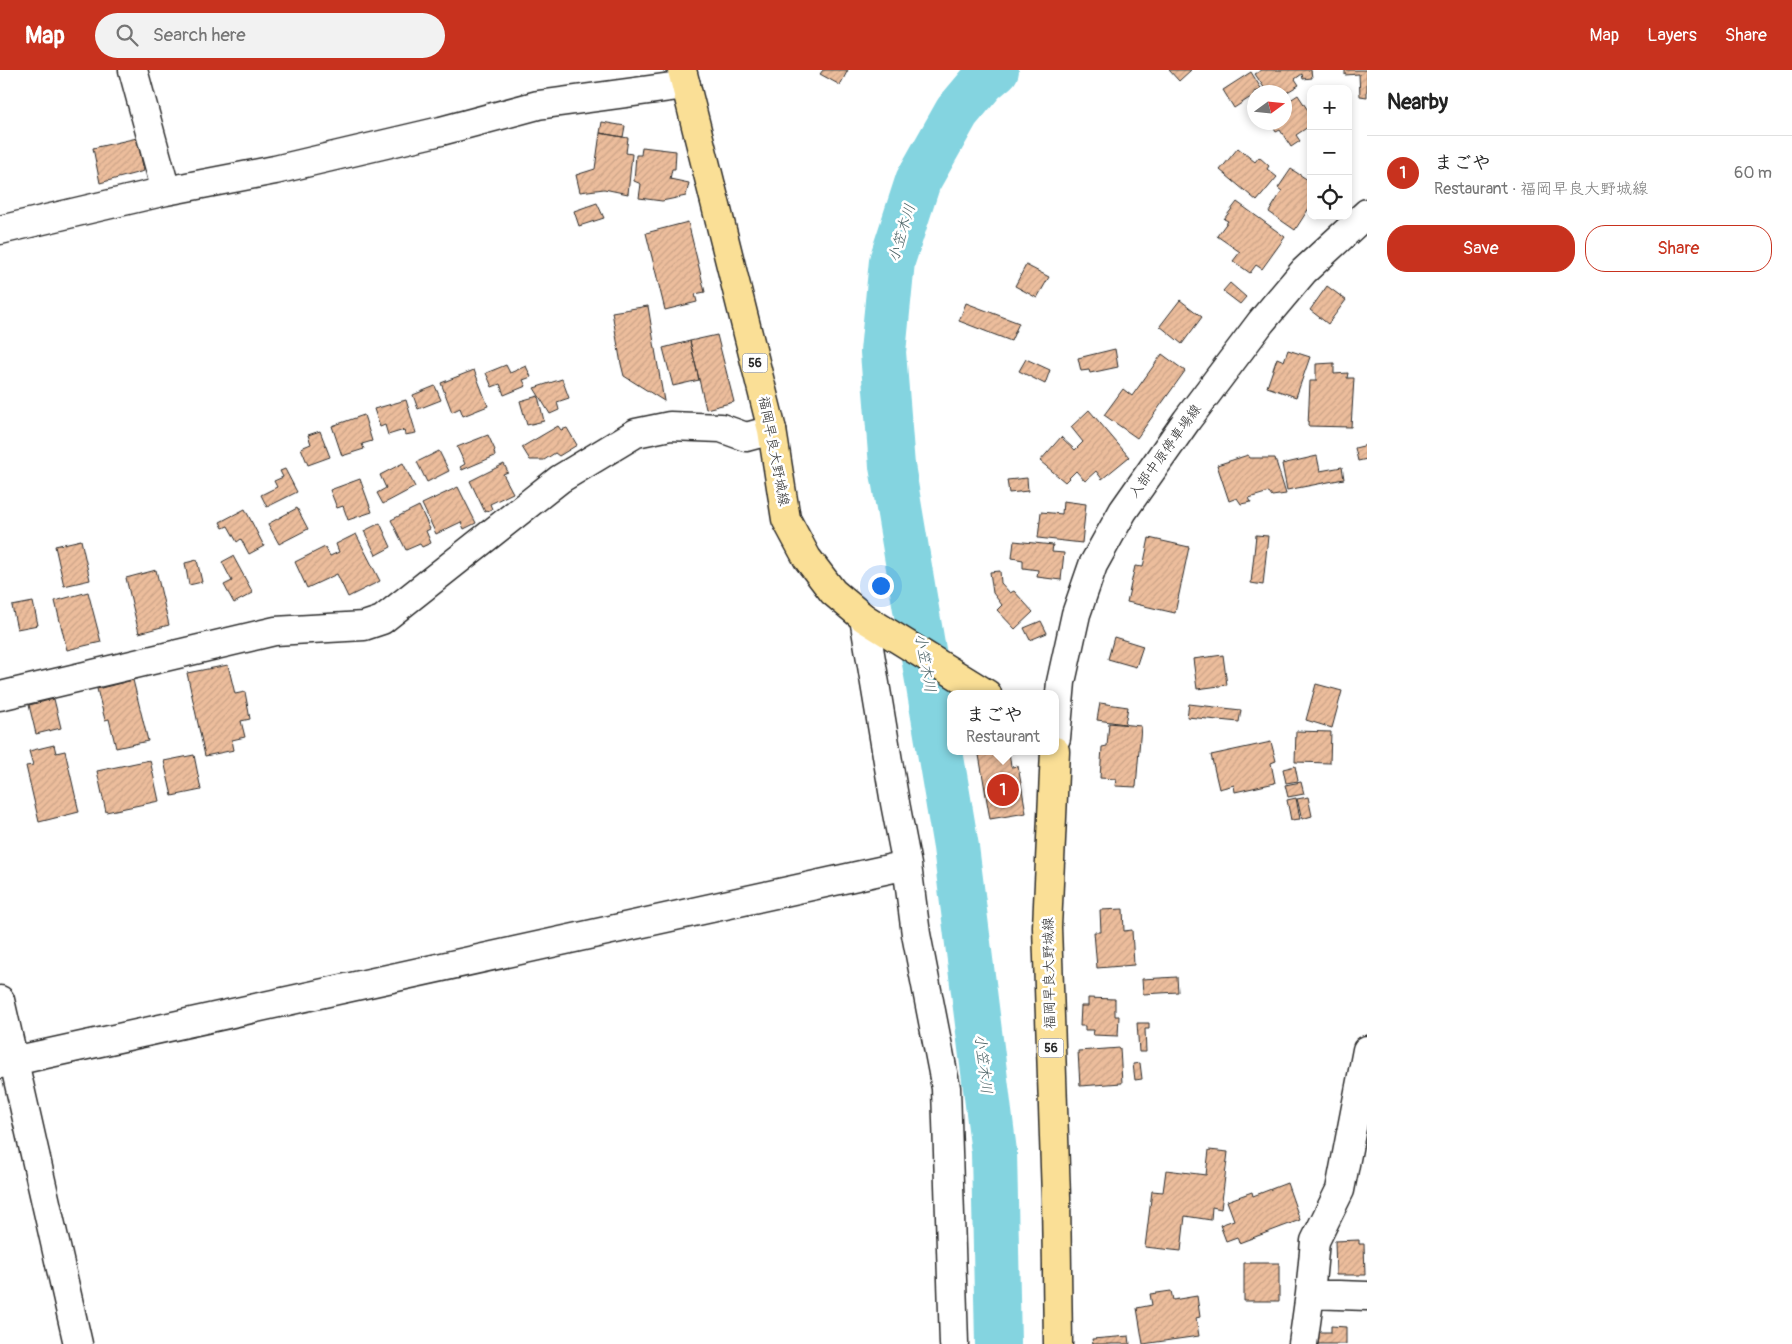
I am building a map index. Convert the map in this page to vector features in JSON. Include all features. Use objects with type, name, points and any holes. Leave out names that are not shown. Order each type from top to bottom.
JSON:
[{"type":"main road","name":"福岡早良大野城線","points":[[684,78],[772,430],[786,519],[807,558],[833,592],[871,621]]},
{"type":"main road","name":"56","points":[[871,621],[979,688]]},
{"type":"main road","name":"福岡早良大野城線","points":[[1055,755],[1047,927],[1056,1198],[1058,1344]]},
{"type":"street","points":[[133,70],[166,191]]},
{"type":"street","points":[[0,230],[166,191],[275,170],[442,131],[538,105],[684,78]]},
{"type":"street","name":"入部中原停車場線","points":[[1059,704],[1061,682],[1076,614],[1093,565],[1123,510],[1187,420],[1261,322],[1304,271],[1367,213]]},
{"type":"street","points":[[0,696],[275,631],[364,626],[382,620],[560,479],[636,433],[670,426],[721,428],[746,437],[772,430]]},
{"type":"street","points":[[871,621],[895,803],[907,865],[916,934],[946,1088],[954,1344]]},
{"type":"street","points":[[7,1062],[907,865]]},
{"type":"street","points":[[0,1000],[7,1062],[78,1344]]},
{"type":"street","points":[[1303,1344],[1315,1241],[1340,1190],[1367,1050]]},
{"type":"street","points":[[1310,1294],[1367,1296]]},
{"type":"building","points":[[823,70],[848,70],[840,85],[820,74]]},
{"type":"building","points":[[1169,70],[1191,70],[1179,81]]},
{"type":"building","points":[[1262,70],[1311,70],[1312,78],[1303,79],[1302,74],[1295,79],[1299,85],[1292,89],[1292,85],[1262,85],[1255,74]]},
{"type":"building","points":[[1345,70],[1367,70],[1367,97],[1360,96],[1359,74],[1345,75]]},
{"type":"building","points":[[1251,72],[1259,85],[1247,85],[1247,100],[1234,108],[1223,90]]},
{"type":"building","points":[[1298,95],[1307,109],[1307,128],[1296,135],[1300,141],[1291,147],[1280,130],[1292,130],[1292,99]]},
{"type":"building","points":[[602,122],[625,126],[623,137],[600,133]]},
{"type":"building","points":[[600,133],[628,138],[626,153],[632,154],[628,194],[604,189],[580,192],[576,175],[595,169]]},
{"type":"building","points":[[137,138],[144,171],[100,183],[93,148]]},
{"type":"building","points":[[642,147],[676,151],[675,169],[672,169],[670,179],[689,183],[686,196],[662,201],[639,198],[641,184],[634,181],[636,155],[641,155]]},
{"type":"building","points":[[1238,148],[1255,162],[1259,157],[1269,166],[1267,169],[1277,177],[1257,201],[1220,170]]},
{"type":"building","points":[[1291,169],[1307,179],[1307,211],[1295,230],[1269,212],[1282,191],[1278,188]]},
{"type":"building","points":[[1237,202],[1285,237],[1262,269],[1256,265],[1250,273],[1233,261],[1240,252],[1217,236],[1228,221],[1224,219]]},
{"type":"building","points":[[597,203],[604,218],[579,226],[574,211]]},
{"type":"building","points":[[688,222],[705,292],[695,294],[697,302],[665,310],[646,233]]},
{"type":"building","points":[[1026,265],[1049,277],[1037,298],[1015,286]]},
{"type":"building","points":[[1230,283],[1246,297],[1240,304],[1223,291]]},
{"type":"building","points":[[1327,286],[1346,300],[1328,324],[1310,310]]},
{"type":"building","points":[[1180,300],[1202,317],[1182,344],[1160,326]]},
{"type":"building","points":[[966,303],[1019,323],[1011,341],[959,321]]},
{"type":"building","points":[[648,306],[664,401],[624,376],[612,312]]},
{"type":"building","points":[[717,335],[734,402],[706,409],[690,341]]},
{"type":"building","points":[[690,341],[699,380],[673,386],[663,348]]},
{"type":"building","points":[[1115,349],[1118,367],[1090,373],[1089,370],[1081,371],[1078,358]]},
{"type":"building","points":[[1288,350],[1310,357],[1296,397],[1267,387],[1277,358],[1284,361]]},
{"type":"building","points":[[1162,354],[1185,371],[1137,438],[1104,415],[1123,389],[1132,396]]},
{"type":"building","points":[[1026,359],[1050,370],[1045,384],[1019,371]]},
{"type":"building","points":[[1334,363],[1334,374],[1348,373],[1347,378],[1354,378],[1351,427],[1308,426],[1310,381],[1316,381],[1316,364]]},
{"type":"building","points":[[506,365],[510,373],[526,366],[531,377],[523,380],[526,386],[504,395],[500,384],[492,387],[486,373]]},
{"type":"building","points":[[474,370],[488,406],[463,416],[460,408],[452,412],[441,383]]},
{"type":"building","points":[[562,379],[569,398],[557,402],[559,410],[550,414],[534,388]]},
{"type":"building","points":[[435,386],[441,400],[418,409],[413,395]]},
{"type":"building","points":[[538,396],[544,421],[527,425],[520,401]]},
{"type":"building","points":[[406,400],[416,433],[405,435],[404,430],[388,435],[385,425],[380,427],[374,409]]},
{"type":"building","points":[[1089,410],[1129,457],[1102,479],[1096,471],[1085,481],[1076,471],[1065,482],[1040,461],[1061,437],[1075,450],[1083,442],[1071,427]]},
{"type":"building","points":[[364,415],[372,441],[362,444],[364,449],[342,456],[332,426]]},
{"type":"building","points":[[558,426],[561,430],[567,428],[577,445],[559,456],[555,453],[544,460],[530,460],[522,447]]},
{"type":"building","points":[[320,431],[330,457],[308,465],[301,448],[311,444],[308,435]]},
{"type":"building","points":[[488,435],[495,450],[495,456],[462,470],[460,467],[465,464],[457,447]]},
{"type":"building","points":[[1367,445],[1367,459],[1358,461],[1355,448]]},
{"type":"building","points":[[439,451],[449,471],[427,482],[417,462]]},
{"type":"building","points":[[1248,455],[1250,458],[1275,458],[1286,494],[1272,496],[1269,492],[1249,498],[1251,502],[1241,504],[1237,498],[1229,501],[1217,465]]},
{"type":"building","points":[[1317,456],[1320,471],[1342,467],[1344,479],[1287,490],[1282,464]]},
{"type":"building","points":[[403,463],[415,487],[383,504],[377,493],[386,488],[380,475]]},
{"type":"building","points":[[504,464],[508,472],[503,474],[513,493],[490,504],[492,509],[485,512],[470,481]]},
{"type":"building","points":[[285,469],[297,492],[267,507],[261,495],[277,487],[274,481],[283,477],[280,471]]},
{"type":"building","points":[[1027,478],[1028,491],[1009,493],[1007,480]]},
{"type":"building","points":[[360,479],[372,512],[348,520],[343,506],[337,508],[330,490]]},
{"type":"building","points":[[458,487],[476,523],[464,529],[461,522],[436,534],[422,504]]},
{"type":"building","points":[[1063,501],[1086,504],[1082,543],[1038,538],[1041,512],[1062,514]]},
{"type":"building","points":[[419,506],[430,529],[426,531],[431,543],[422,547],[420,544],[406,550],[391,520]]},
{"type":"building","points":[[297,508],[308,529],[279,544],[268,524]]},
{"type":"building","points":[[245,509],[264,546],[249,554],[241,539],[237,542],[228,526],[223,528],[220,522]]},
{"type":"building","points":[[380,523],[391,547],[376,555],[364,531]]},
{"type":"building","points":[[356,534],[380,581],[348,597],[337,574],[307,588],[295,562],[325,547],[330,556],[339,552],[336,544]]},
{"type":"building","points":[[1256,535],[1268,536],[1263,585],[1251,583]]},
{"type":"building","points":[[1149,538],[1189,547],[1175,613],[1127,602],[1135,566],[1143,567]]},
{"type":"building","points":[[81,540],[90,580],[64,586],[55,546]]},
{"type":"building","points":[[1014,541],[1053,545],[1052,552],[1064,553],[1061,580],[1037,577],[1038,570],[1023,568],[1023,560],[1012,558]]},
{"type":"building","points":[[233,556],[253,593],[234,603],[224,585],[232,581],[222,562]]},
{"type":"building","points":[[197,560],[202,582],[189,585],[185,563]]},
{"type":"building","points":[[156,570],[169,625],[139,633],[126,578]]},
{"type":"building","points":[[1000,571],[1001,583],[1010,593],[1014,591],[1033,612],[1015,629],[997,610],[1002,605],[993,593],[990,572]]},
{"type":"building","points":[[88,592],[101,642],[67,650],[55,601]]},
{"type":"building","points":[[33,602],[38,625],[17,629],[12,606]]},
{"type":"building","points":[[1041,621],[1047,633],[1030,640],[1024,628]]},
{"type":"building","points":[[1114,637],[1143,646],[1136,667],[1108,659]]},
{"type":"building","points":[[1223,655],[1227,685],[1197,689],[1193,659]]},
{"type":"building","points":[[228,665],[235,694],[245,692],[250,719],[241,721],[245,737],[232,740],[234,750],[205,756],[187,673]]},
{"type":"building","points":[[133,680],[148,741],[116,748],[109,719],[105,720],[97,689]]},
{"type":"building","points":[[1316,684],[1342,691],[1332,728],[1306,720]]},
{"type":"building","points":[[54,699],[61,728],[36,734],[29,705]]},
{"type":"building","points":[[1100,703],[1128,707],[1125,724],[1097,720]]},
{"type":"building","points":[[1189,704],[1241,710],[1239,722],[1187,717]]},
{"type":"building","points":[[1109,723],[1141,726],[1136,787],[1115,786],[1116,779],[1100,778],[1102,747],[1107,746]]},
{"type":"building","points":[[1296,731],[1331,732],[1330,763],[1295,762]]},
{"type":"building","points":[[1271,742],[1276,761],[1271,763],[1275,783],[1235,792],[1234,785],[1219,789],[1211,755]]},
{"type":"building","points":[[54,745],[56,753],[65,751],[79,812],[39,822],[26,766],[33,765],[29,751]]},
{"type":"building","points":[[194,755],[201,790],[172,796],[164,761]]},
{"type":"building","points":[[979,755],[1010,755],[1011,767],[1018,766],[1026,813],[990,819]]},
{"type":"building","points":[[150,760],[159,801],[106,812],[97,771]]},
{"type":"building","points":[[1295,766],[1298,781],[1286,783],[1283,769]]},
{"type":"building","points":[[1301,782],[1304,794],[1288,797],[1285,785]]},
{"type":"building","points":[[1308,797],[1312,816],[1302,819],[1297,799]]},
{"type":"building","points":[[1296,798],[1300,819],[1291,820],[1287,800]]},
{"type":"building","points":[[1123,909],[1124,931],[1132,930],[1134,965],[1097,968],[1094,932],[1101,932],[1100,910]]},
{"type":"building","points":[[1177,977],[1178,992],[1143,994],[1142,979]]},
{"type":"building","points":[[1088,998],[1115,999],[1115,1016],[1119,1016],[1118,1036],[1093,1035],[1094,1030],[1085,1030],[1085,1026],[1080,1026],[1081,1006],[1088,1006]]},
{"type":"building","points":[[1137,1023],[1149,1023],[1149,1029],[1145,1029],[1146,1052],[1139,1052]]},
{"type":"building","points":[[1120,1048],[1122,1083],[1080,1086],[1078,1051]]},
{"type":"building","points":[[1140,1063],[1142,1079],[1135,1080],[1133,1064]]},
{"type":"building","points":[[1209,1150],[1228,1152],[1221,1209],[1212,1207],[1211,1220],[1185,1216],[1181,1251],[1145,1247],[1152,1191],[1163,1192],[1166,1170],[1206,1175]]},
{"type":"building","points":[[1287,1183],[1300,1220],[1239,1243],[1237,1237],[1226,1241],[1220,1225],[1234,1220],[1227,1201],[1252,1192],[1253,1196]]},
{"type":"building","points":[[1359,1240],[1359,1244],[1364,1244],[1365,1275],[1336,1275],[1335,1241]]},
{"type":"building","points":[[1244,1263],[1279,1263],[1279,1301],[1244,1301]]},
{"type":"building","points":[[1171,1291],[1173,1300],[1197,1296],[1200,1317],[1196,1318],[1199,1336],[1143,1344],[1137,1308],[1152,1305],[1150,1294]]},
{"type":"building","points":[[1331,1326],[1346,1327],[1346,1344],[1318,1344],[1318,1332],[1331,1332]]},
{"type":"building","points":[[1129,1336],[1130,1344],[1093,1344],[1092,1339]]},
{"type":"waterway","name":"小笠木川","points":[[996,70],[983,81],[957,112],[918,181],[892,261],[883,352],[892,466],[956,847],[994,1152],[998,1344]]},
{"type":"place","name":"まごや","points":[[1003,790]]}]
